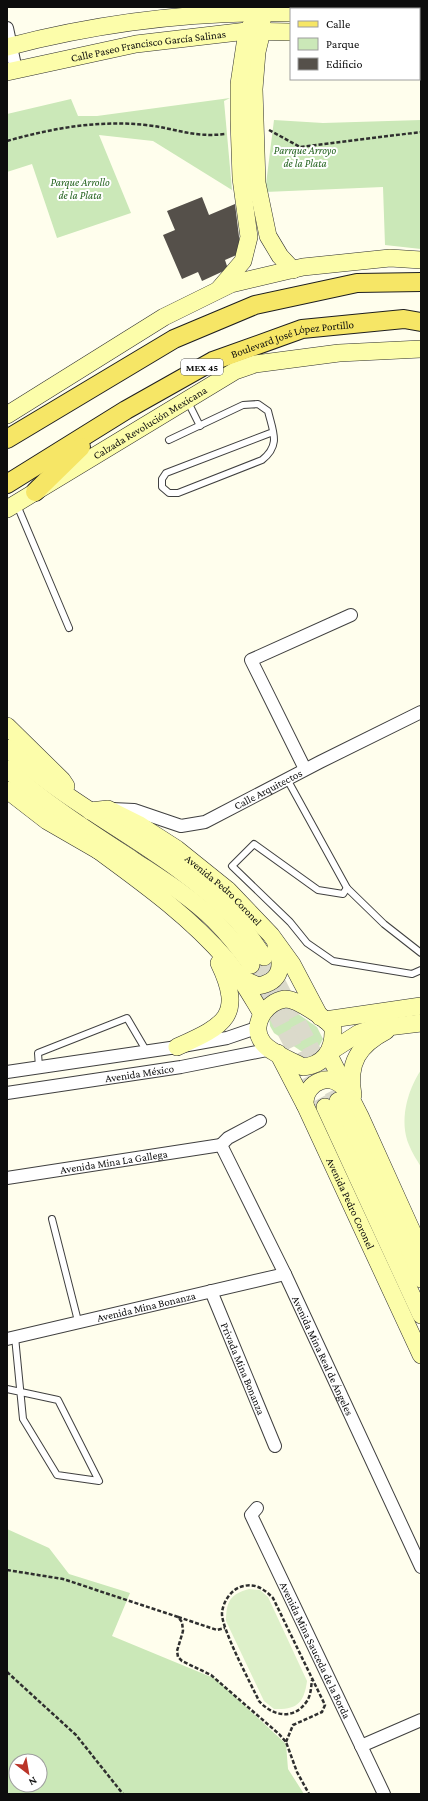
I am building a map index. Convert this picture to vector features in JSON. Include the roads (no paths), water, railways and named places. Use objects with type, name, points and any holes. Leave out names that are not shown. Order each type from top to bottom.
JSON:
[{"type":"main road","points":[[7,439],[174,339],[255,305],[357,284],[421,282]]},
{"type":"main road","name":"Boulevard José López Portillo","points":[[7,484],[126,410],[213,361],[302,329],[404,319],[421,322]]},
{"type":"main road","points":[[35,492],[76,452],[126,410]]},
{"type":"main road","points":[[7,430],[45,416]]},
{"type":"street","name":"Calle Paseo Francisco García Salinas","points":[[9,47],[133,22],[261,10],[290,13]]},
{"type":"street","points":[[261,10],[255,31],[240,68],[247,126],[268,236],[280,256],[293,270]]},
{"type":"street","points":[[7,28],[11,71]]},
{"type":"street","name":"Calle Paseo Francisco García Salinas","points":[[11,71],[136,44],[255,31],[290,32]]},
{"type":"street","points":[[218,290],[243,261],[249,237],[241,178],[247,126]]},
{"type":"street","points":[[7,415],[164,317],[231,284],[293,270],[390,258],[421,260]]},
{"type":"street","name":"Calzada Revolución Mexicana","points":[[12,506],[235,371],[255,364],[339,353],[421,349]]},
{"type":"street","points":[[305,769],[250,660],[351,615]]},
{"type":"street","name":"Calle Arquitectos","points":[[108,809],[134,810],[181,826],[205,822],[305,769],[421,712]]},
{"type":"street","points":[[7,726],[62,780],[83,806],[108,809]]},
{"type":"street","name":"Avenida Pedro Coronel","points":[[7,748],[21,761],[83,806],[155,852],[193,881],[235,918],[257,961],[228,935],[213,919],[173,886],[72,820],[26,786],[7,769]]},
{"type":"street","points":[[7,790],[47,821],[99,851]]},
{"type":"street","name":"Avenida Pedro Coronel","points":[[108,809],[148,830],[201,867],[228,890],[271,935],[292,964],[322,1018]]},
{"type":"street","name":"Avenida Pedro Coronel","points":[[72,820],[99,851],[170,905],[206,938],[227,961],[261,1020]]},
{"type":"street","points":[[227,961],[245,980],[252,985],[266,985],[278,975],[281,960],[271,935]]},
{"type":"street","points":[[177,1047],[218,1026],[227,1015],[230,1005],[230,992],[227,980],[206,938]]},
{"type":"street","points":[[328,1054],[333,1044],[333,1028],[322,1018],[291,999],[279,1000],[271,1004],[261,1020],[260,1037],[264,1044],[303,1067],[317,1064],[328,1054],[359,1033],[421,1023]]},
{"type":"street","points":[[322,1018],[421,1006]]},
{"type":"street","name":"Avenida México","points":[[7,1072],[147,1052],[227,1038],[261,1020]]},
{"type":"street","points":[[360,1116],[350,1079],[354,1063],[362,1048],[374,1037],[393,1027]]},
{"type":"street","name":"Avenida Pedro Coronel","points":[[275,1051],[305,1105],[421,1355]]},
{"type":"street","name":"Avenida México","points":[[7,1093],[181,1067],[275,1051]]},
{"type":"street","name":"Avenida Pedro Coronel","points":[[328,1054],[338,1102],[421,1315]]},
{"type":"street","points":[[305,1105],[306,1092],[312,1084],[321,1080],[330,1080],[339,1083],[338,1102]]},
{"type":"street","name":"Avenida Pedro Coronel","points":[[338,1102],[360,1116],[421,1251]]},
{"type":"street","name":"Avenida Pedro Coronel","points":[[338,1102],[421,1279]]},
{"type":"street","points":[[221,1145],[228,1138],[260,1121]]},
{"type":"street","name":"Avenida Mina La Gallega","points":[[7,1178],[221,1145]]},
{"type":"street","name":"Avenida Mina Real de Ángeles","points":[[221,1145],[285,1274],[421,1567]]},
{"type":"street","name":"Avenida Mina Bonanza","points":[[11,1338],[78,1321],[285,1274]]},
{"type":"street","name":"Privada Mina Bonanza","points":[[211,1291],[275,1446]]},
{"type":"street","name":"Avenida Mina Sauceda de la Borda","points":[[257,1508],[251,1515],[384,1794]]},
{"type":"street","points":[[362,1746],[421,1720]]},
{"type":"lane","points":[[187,399],[200,426]]},
{"type":"lane","points":[[169,440],[243,405],[258,404],[268,412],[275,442],[271,453],[262,460],[178,493],[169,493],[162,487],[162,479],[166,473],[272,432]]},
{"type":"lane","points":[[12,506],[69,628]]},
{"type":"lane","points":[[287,779],[347,888],[384,924],[421,953]]},
{"type":"lane","points":[[347,888],[343,894],[318,890],[254,844],[232,866],[290,922],[307,943],[333,961],[412,974],[421,970]]},
{"type":"lane","points":[[39,1067],[38,1053],[127,1018],[147,1052]]},
{"type":"lane","points":[[52,1219],[78,1321]]},
{"type":"lane","points":[[7,1388],[21,1391],[58,1400],[100,1481],[57,1475],[23,1419],[21,1391],[11,1338]]},
{"type":"tunnel","points":[[264,957],[338,1101]]},
{"type":"tunnel","points":[[251,965],[325,1107]]},
{"type":"park label","name":"Parrque Arroyo de la Plata","points":[[305,156]]},
{"type":"park label","name":"Parque Arrollo de la Plata","points":[[80,188]]}]
